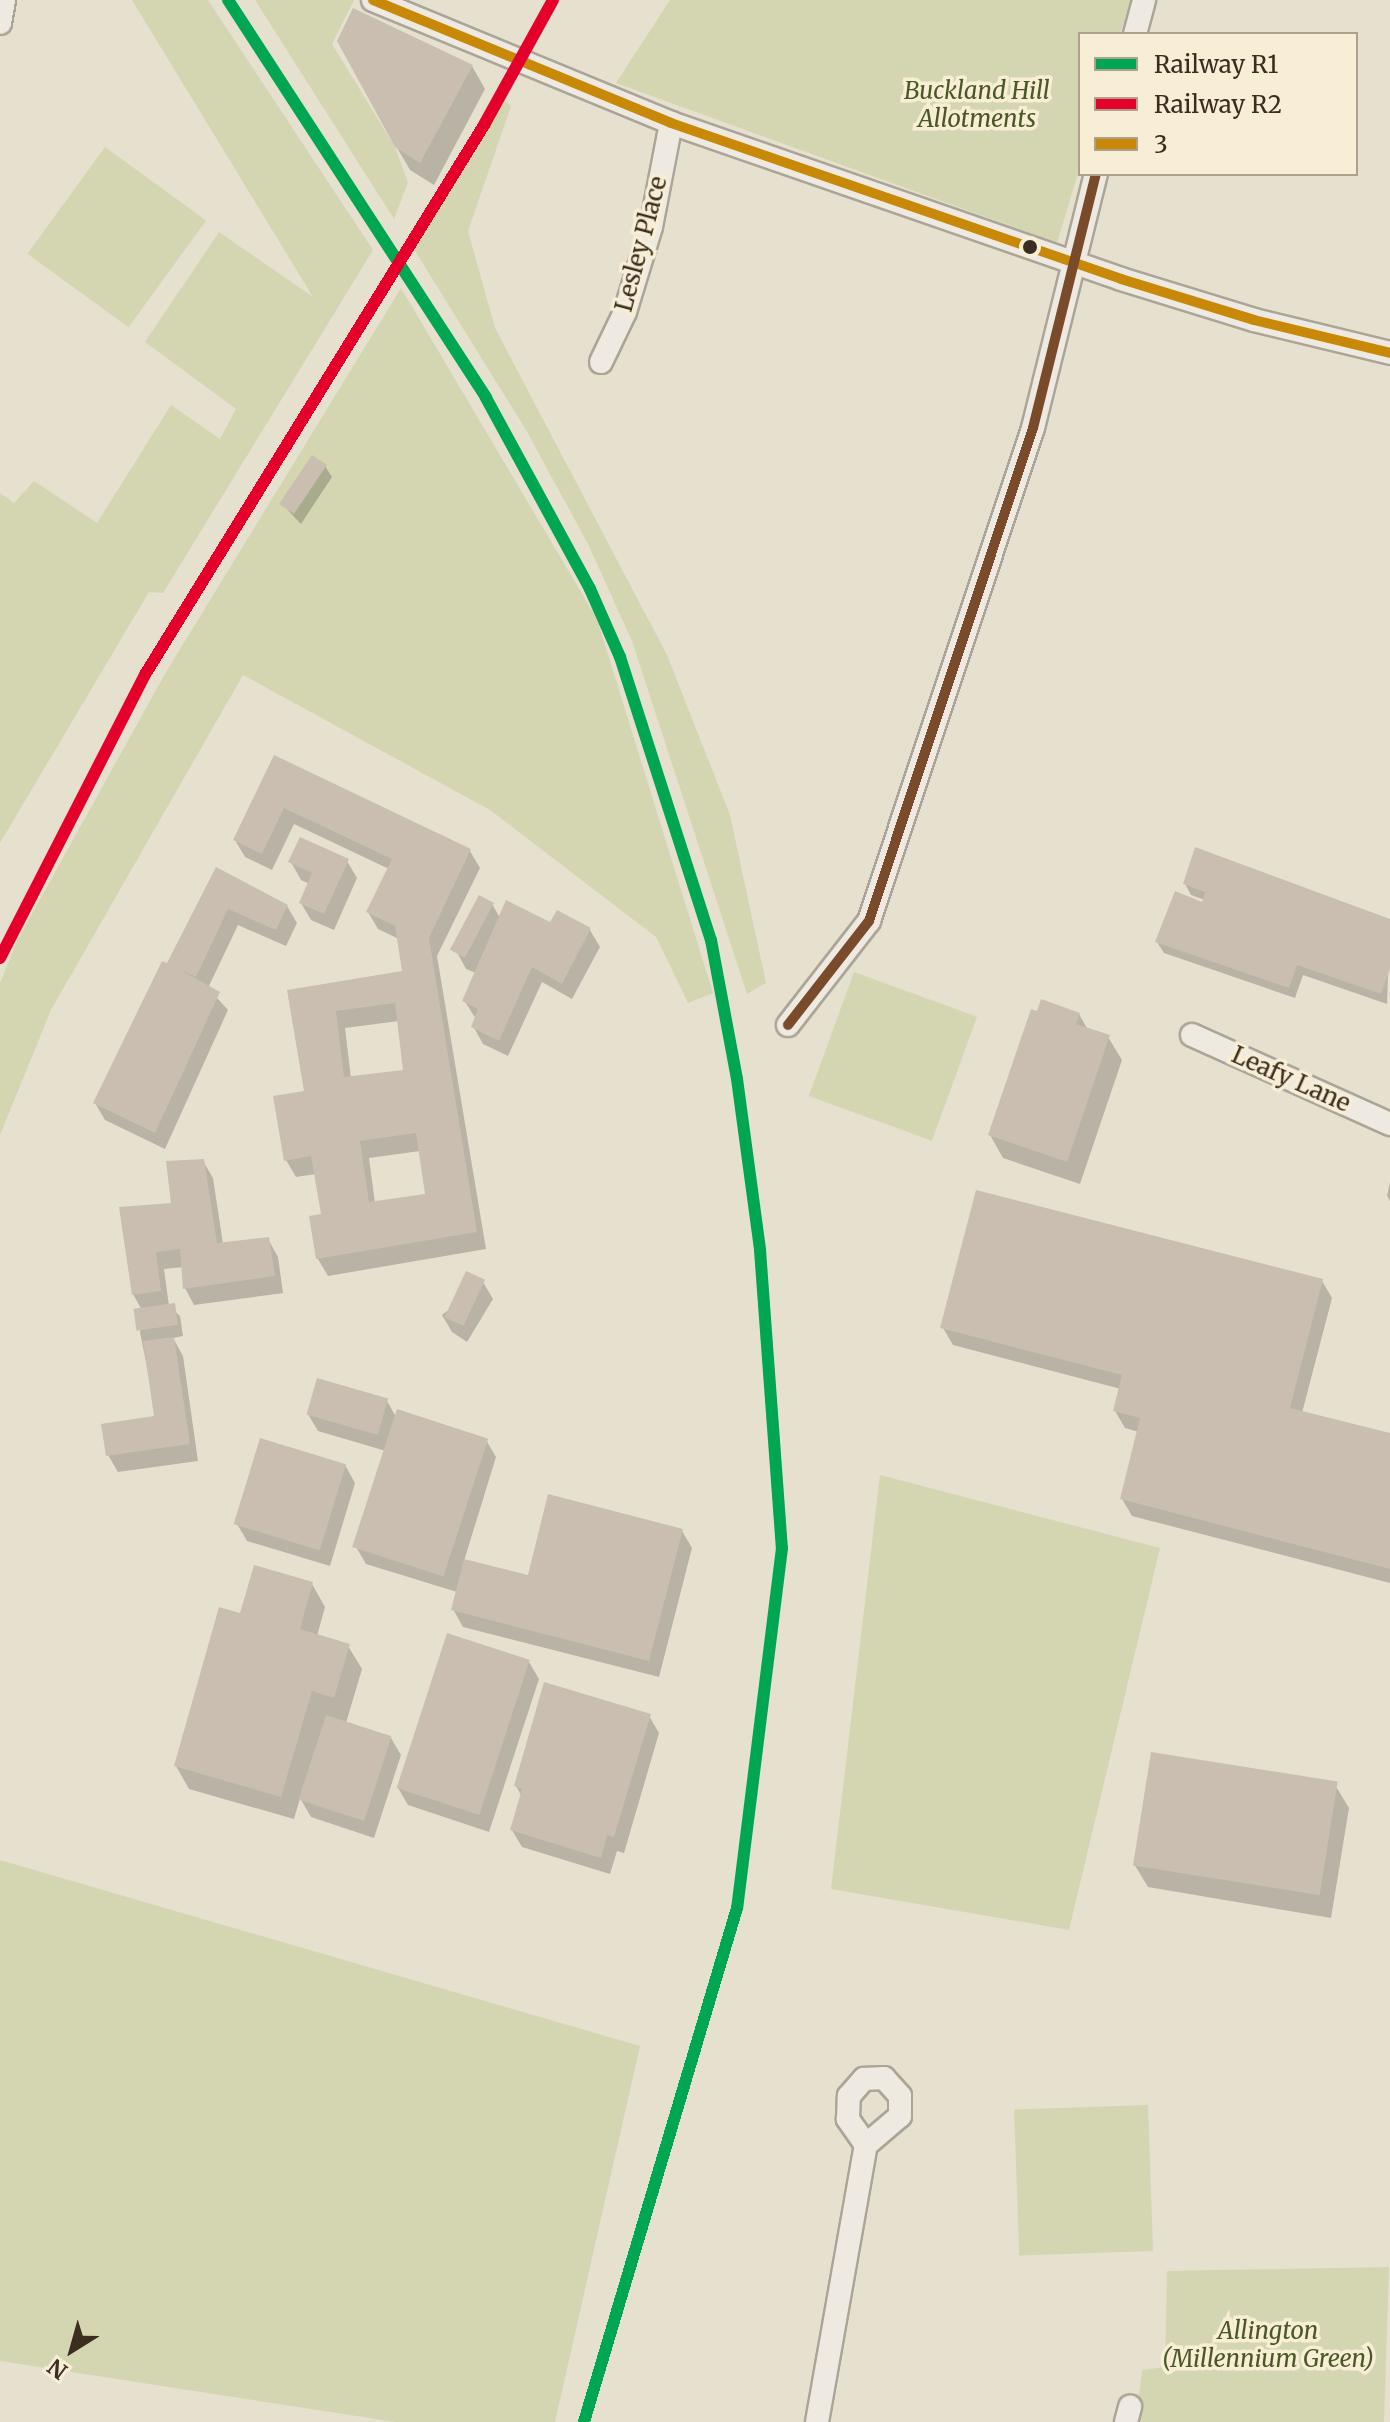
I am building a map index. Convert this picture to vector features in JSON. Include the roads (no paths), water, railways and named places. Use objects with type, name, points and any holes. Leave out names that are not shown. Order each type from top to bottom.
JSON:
[{"type":"street","points":[[0,23],[4,0]]},
{"type":"street","points":[[373,0],[490,52],[671,123],[1254,320],[1390,353]]},
{"type":"street","points":[[1136,32],[1144,0]]},
{"type":"street","name":"Lesley Place","points":[[601,362],[625,312],[651,227],[671,123]]},
{"type":"street","points":[[788,1025],[869,921],[875,907],[1033,428],[1072,260],[1095,176]]},
{"type":"street","name":"Leafy Lane","points":[[1192,1035],[1390,1124]]},
{"type":"street","points":[[817,2422],[866,2145]]},
{"type":"rail line","name":"R1","points":[[228,0],[486,398],[590,589],[620,657],[711,940],[737,1079],[760,1250],[782,1548],[737,1908],[584,2422]]},
{"type":"rail line","name":"R2","points":[[0,958],[146,673],[484,125],[553,0]]},
{"type":"park label","name":"Buckland Hill Allotments","points":[[977,105]]},
{"type":"park label","name":"Allington (Millennium Green)","points":[[1268,2345]]}]
